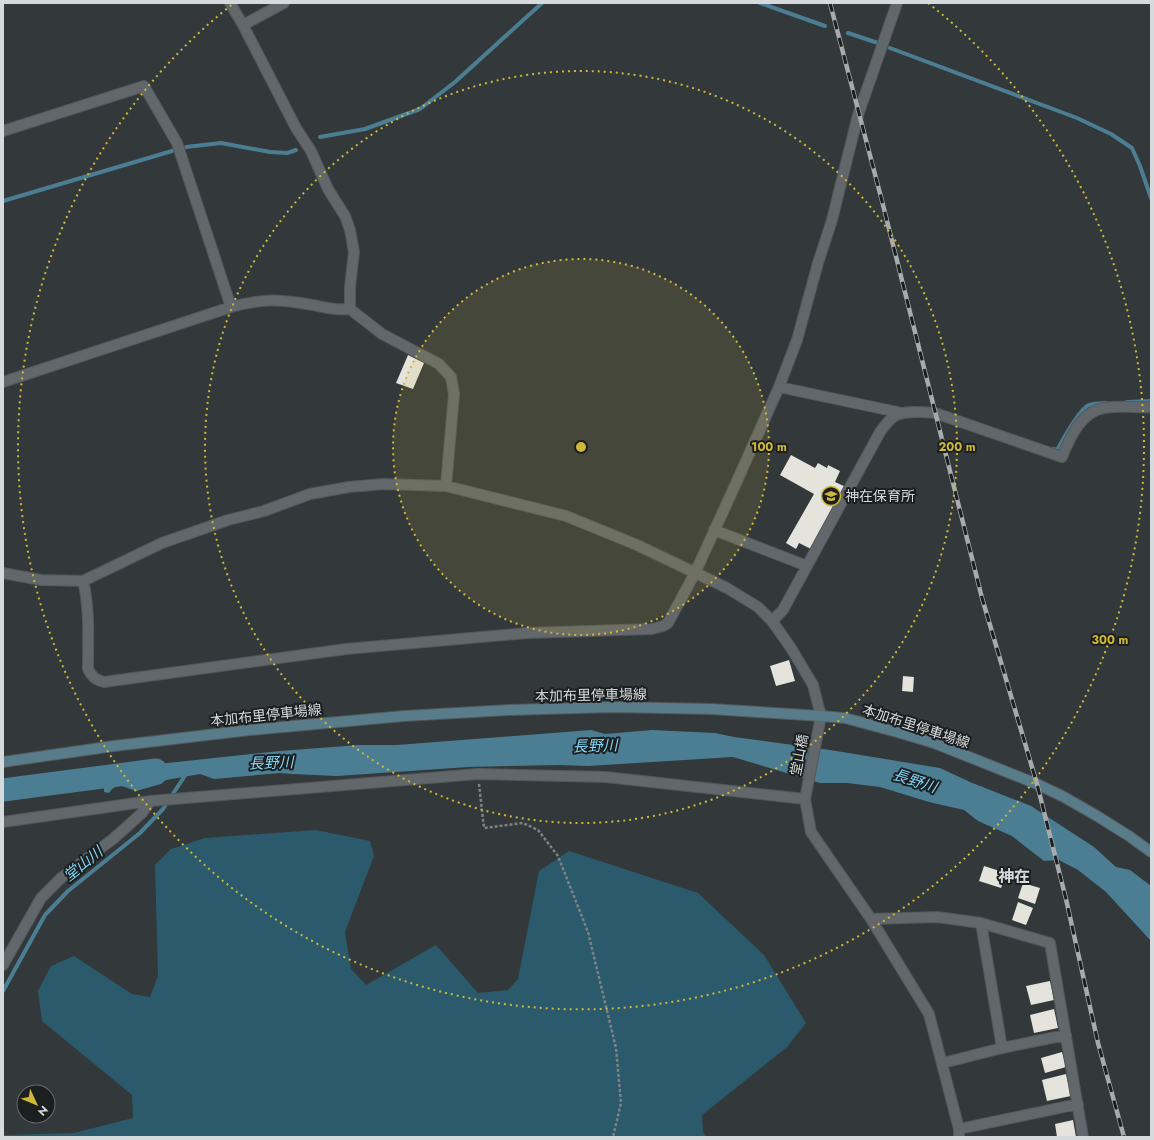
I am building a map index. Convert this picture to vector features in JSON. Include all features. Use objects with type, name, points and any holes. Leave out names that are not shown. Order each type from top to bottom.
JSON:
[{"type":"main road","name":"本加布里停車場線","points":[[3,762],[114,746],[250,730],[404,716],[509,710],[613,707],[711,710],[821,716],[845,718],[934,743],[1037,784],[1098,816],[1151,852]]},
{"type":"street","points":[[230,3],[243,25],[296,128],[311,151],[328,189],[345,216],[350,230],[354,252],[350,286],[350,309]]},
{"type":"street","points":[[243,25],[284,3]]},
{"type":"street","points":[[83,581],[86,592],[88,617],[88,669],[91,676],[96,680],[104,682],[346,649],[527,633],[657,628],[668,623],[695,573],[779,386],[797,340],[818,262],[832,220],[858,115],[897,3]]},
{"type":"street","points":[[3,131],[144,86],[177,143],[230,307]]},
{"type":"street","points":[[3,382],[230,307],[253,301],[273,300],[341,310],[350,309],[382,334],[439,364],[451,377],[454,394],[446,486]]},
{"type":"street","points":[[779,386],[904,414]]},
{"type":"street","points":[[772,621],[783,610],[880,432],[893,418],[900,414],[916,412],[935,413],[1062,457],[1069,439],[1080,423],[1094,411],[1105,408],[1151,407]]},
{"type":"street","points":[[4,571],[40,580],[83,581],[162,543],[228,520],[264,511],[310,494],[349,487],[383,484],[446,486],[566,516],[637,545],[727,588],[758,607],[772,621],[791,648],[813,685],[821,716]]},
{"type":"street","points":[[714,530],[807,566]]},
{"type":"street","name":"堂山橋","points":[[805,799],[821,716]]},
{"type":"street","points":[[3,822],[150,801],[478,774],[606,777],[805,799],[811,832],[870,920],[929,1014],[943,1063],[959,1133],[1078,1104]]},
{"type":"street","points":[[3,965],[41,898],[61,878],[113,838],[142,813],[150,801]]},
{"type":"street","points":[[870,920],[937,917],[980,923],[1050,943],[1083,1137]]},
{"type":"street","points":[[980,923],[1002,1048]]},
{"type":"street","points":[[943,1063],[1002,1048],[1066,1035]]},
{"type":"path","points":[[478,774],[484,828],[524,823],[538,830],[558,856],[588,932],[616,1048],[621,1103],[613,1137]]},
{"type":"shaded area","points":[[316,830],[370,841],[374,856],[345,932],[351,969],[366,985],[436,945],[478,993],[508,990],[518,979],[539,871],[569,851],[698,893],[764,955],[806,1023],[787,1047],[702,1115],[703,1132],[706,1137],[3,1137],[3,1135],[74,1133],[133,1118],[132,1095],[42,1021],[38,991],[51,966],[74,956],[132,994],[150,997],[158,976],[155,865],[171,849],[205,838]]},
{"type":"water","points":[[591,730],[605,734],[652,730],[715,733],[940,768],[970,782],[1031,806],[1094,847],[1116,867],[1130,870],[1151,886],[1151,941],[1106,892],[1078,870],[1059,860],[1044,861],[1012,836],[978,821],[964,810],[929,802],[880,787],[847,783],[820,783],[733,757],[588,766],[559,765],[468,767],[337,776],[280,773],[214,779],[200,774],[166,780],[161,784],[136,791],[119,785],[112,789],[109,793],[104,792],[104,780],[121,778],[130,767],[280,751],[359,745],[397,745]]},
{"type":"building","points":[[408,355],[424,363],[413,389],[396,383]]},
{"type":"building","points":[[791,455],[815,468],[818,463],[827,468],[828,465],[840,471],[835,482],[846,487],[811,549],[799,543],[796,549],[786,543],[814,494],[780,475]]},
{"type":"building","points":[[789,660],[795,681],[776,686],[770,666]]},
{"type":"building","points":[[903,676],[914,677],[913,692],[902,691]]},
{"type":"building","points":[[984,866],[1006,873],[1001,888],[979,881]]},
{"type":"building","points":[[1023,883],[1040,888],[1035,904],[1018,898]]},
{"type":"building","points":[[1018,902],[1033,908],[1026,925],[1012,920]]},
{"type":"building","points":[[1050,981],[1054,1000],[1031,1005],[1026,986]]},
{"type":"building","points":[[1054,1009],[1058,1028],[1034,1033],[1030,1015]]},
{"type":"building","points":[[1062,1052],[1066,1067],[1045,1073],[1041,1058]]},
{"type":"building","points":[[1066,1074],[1071,1096],[1047,1101],[1042,1080]]},
{"type":"building","points":[[1073,1120],[1076,1137],[1057,1137],[1055,1124]]},
{"type":"waterway","points":[[320,137],[365,129],[420,109],[455,82],[542,3]]},
{"type":"waterway","points":[[760,3],[825,26]]},
{"type":"waterway","points":[[848,33],[878,43]]},
{"type":"waterway","points":[[890,48],[1077,118],[1111,134],[1132,148],[1151,198]]},
{"type":"waterway","points":[[186,147],[221,143],[270,152],[287,153],[296,150]]},
{"type":"waterway","points":[[3,201],[172,151]]},
{"type":"waterway","points":[[1127,402],[1151,401]]},
{"type":"waterway","points":[[1053,449],[1057,450],[1075,420],[1087,406],[1106,403]]},
{"type":"waterway","name":"長野川","points":[[3,790],[156,770]]},
{"type":"waterway","name":"堂山川","points":[[3,991],[45,915],[68,891],[140,833],[163,809],[186,774]]},
{"type":"railway","points":[[830,3],[882,201],[982,598],[1037,784],[1066,899],[1098,1043],[1124,1137]]},
{"type":"place","name":"神在保育所","points":[[831,496]]},
{"type":"district","name":"神在","points":[[1014,876]]}]
